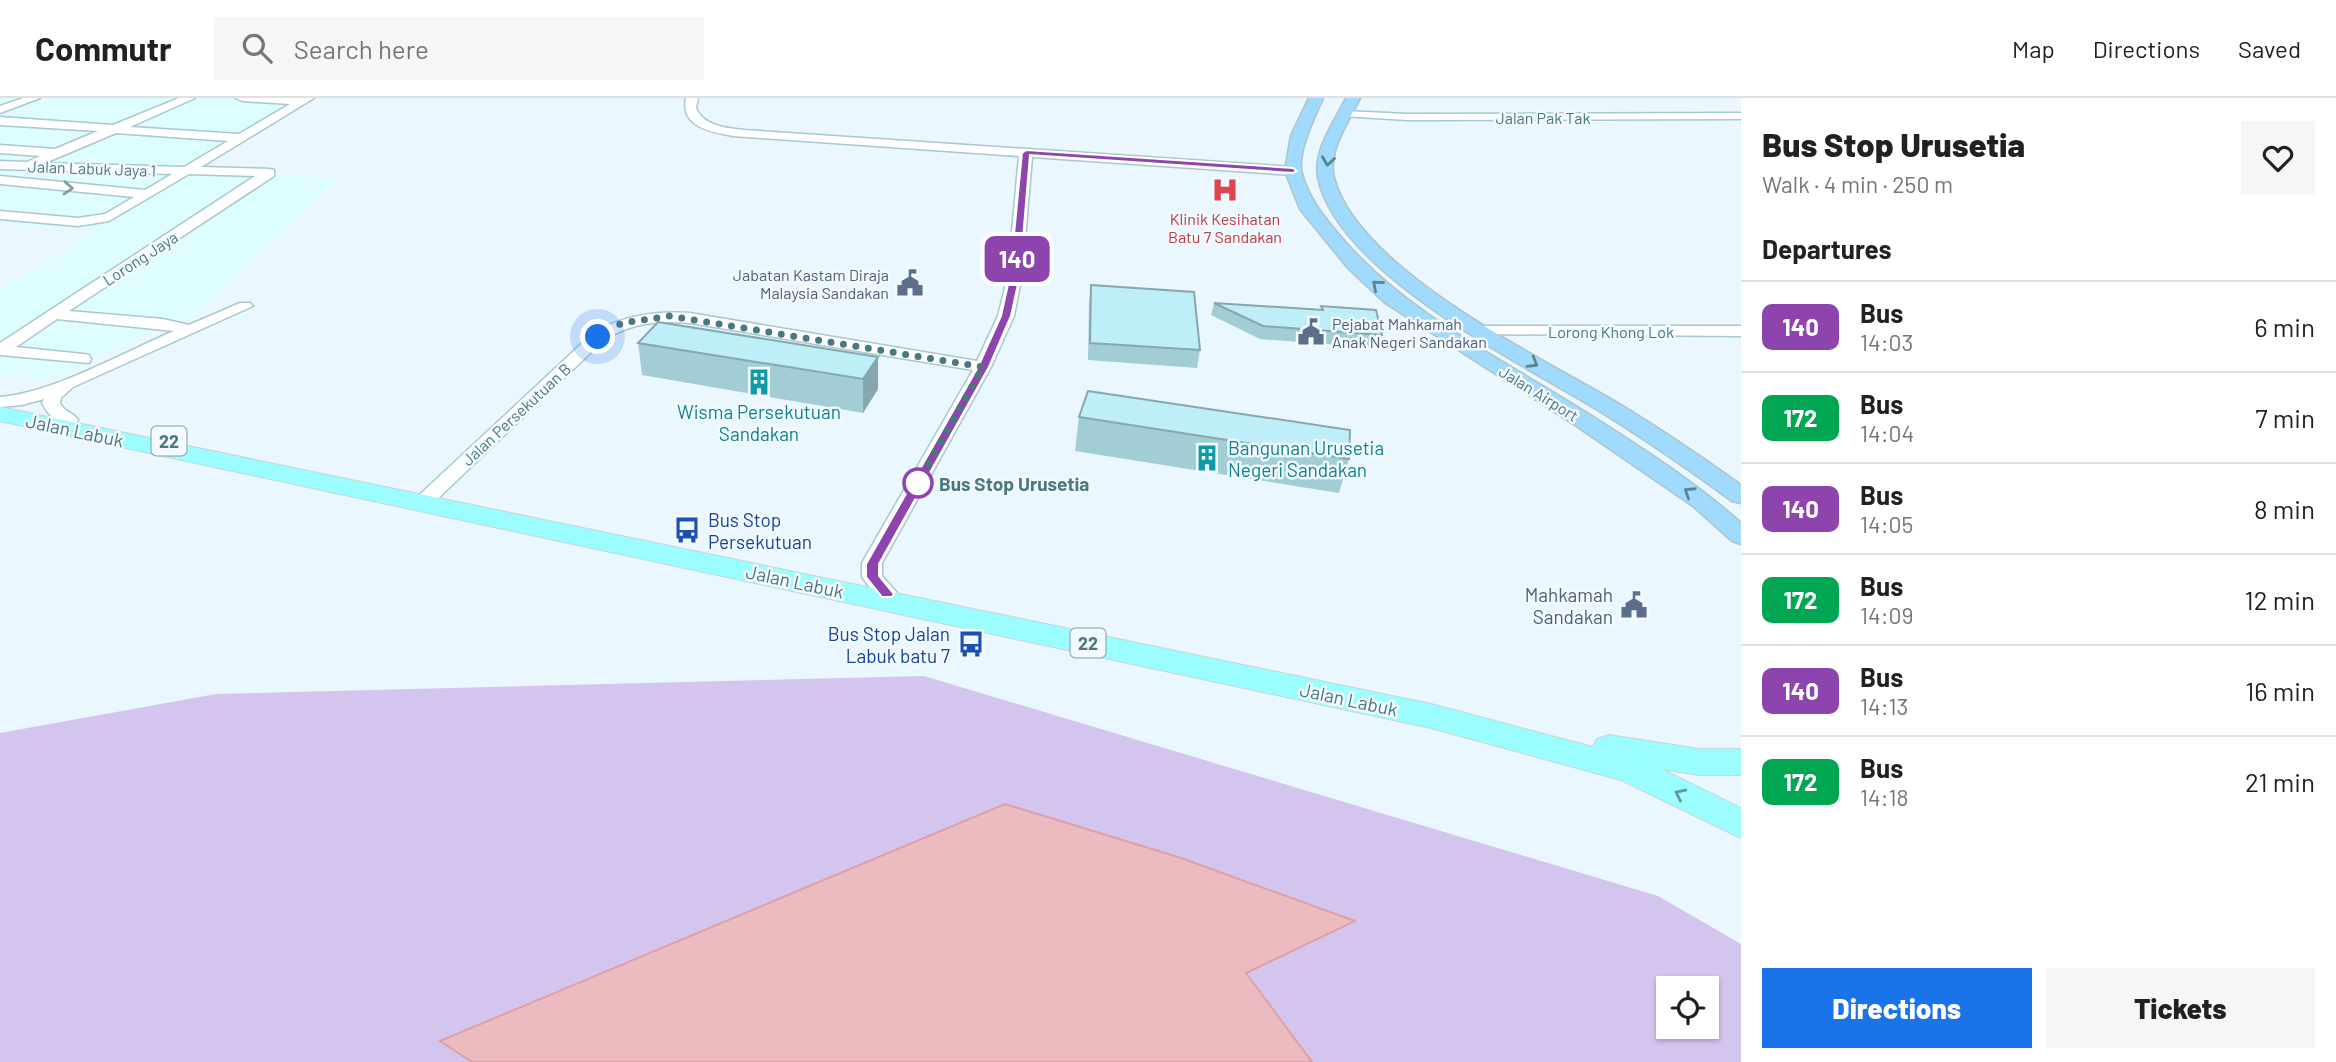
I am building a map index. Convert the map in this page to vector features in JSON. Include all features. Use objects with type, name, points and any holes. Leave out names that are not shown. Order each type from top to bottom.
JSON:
[{"type":"highway","name":"Jalan Labuk","points":[[0,404],[426,500],[1432,716],[1632,770],[1741,824]]},
{"type":"highway","name":"Jalan Labuk","points":[[0,414],[1267,672],[1630,752],[1699,762],[1741,762]]},
{"type":"main road","points":[[1293,171],[1299,136],[1316,98]]},
{"type":"main road","name":"Jalan Airport","points":[[1349,106],[1332,140],[1325,164],[1329,186],[1345,218],[1368,244],[1404,276],[1481,331],[1612,409],[1741,496]]},
{"type":"main road","name":"Jalan Airport","points":[[1293,171],[1301,196],[1315,220],[1354,264],[1391,298],[1583,420],[1702,501],[1741,536]]},
{"type":"street","points":[[0,110],[34,98]]},
{"type":"street","points":[[0,174],[59,153],[189,98]]},
{"type":"street","points":[[242,98],[305,100]]},
{"type":"street","points":[[692,98],[688,110],[691,116],[727,132],[1293,171]]},
{"type":"street","points":[[0,215],[78,222],[109,217],[305,100]]},
{"type":"street","name":"Jalan Pak Tak","points":[[1349,106],[1407,117],[1741,116]]},
{"type":"street","points":[[0,121],[241,138]]},
{"type":"street","points":[[0,149],[200,162]]},
{"type":"street","points":[[887,594],[873,577],[872,564],[983,367],[1006,316],[1015,275],[1026,153]]},
{"type":"street","name":"Jalan Labuk Jaya 1","points":[[0,165],[185,171]]},
{"type":"street","name":"Lorong Jaya","points":[[54,314],[269,174],[185,171]]},
{"type":"street","points":[[0,180],[147,194]]},
{"type":"street","points":[[0,404],[34,397],[66,385],[245,306]]},
{"type":"street","points":[[0,350],[54,314],[163,324],[191,330]]},
{"type":"street","name":"Jalan Persekutuan B","points":[[426,500],[598,337],[622,323],[638,319],[670,316],[690,318],[983,367]]},
{"type":"street","name":"Lorong Khong Lok","points":[[1481,331],[1741,331]]},
{"type":"street","points":[[0,350],[83,359]]},
{"type":"street","points":[[66,385],[53,396],[51,403],[56,414],[69,420]]},
{"type":"shaded area","points":[[0,98],[315,98],[188,175],[341,177],[196,313],[43,382],[0,373],[0,290],[101,227],[64,230],[0,224]]},
{"type":"shaded area","points":[[924,676],[1658,896],[1741,944],[1741,1062],[0,1062],[0,733],[216,694]]},
{"type":"shaded area","points":[[1005,804],[1178,857],[1355,921],[1246,973],[1312,1062],[472,1062],[440,1041]]},
{"type":"building","points":[[1091,285],[1194,292],[1200,350],[1090,343]]},
{"type":"building","points":[[1214,303],[1323,310],[1321,306],[1376,310],[1382,335],[1263,326]]},
{"type":"building","points":[[658,322],[878,357],[863,379],[638,343]]},
{"type":"building","points":[[1088,391],[1350,430],[1349,459],[1079,417]]},
{"type":"bus line","name":"140","points":[[887,594],[873,577],[872,564],[983,367],[1006,316],[1015,275],[1026,153],[1293,171]]},
{"type":"place","name":"Klinik Kesihatan Batu 7 Sandakan","points":[[1225,190]]},
{"type":"place","name":"Jabatan Kastam Diraja Malaysia Sandakan","points":[[910,283]]},
{"type":"place","name":"Pejabat Mahkamah Anak Negeri Sandakan","points":[[1311,332]]},
{"type":"place","name":"Wisma Persekutuan Sandakan","points":[[759,382]]},
{"type":"place","name":"Bangunan Urusetia Negeri Sandakan","points":[[1207,458]]},
{"type":"place","name":"Bus Stop Urusetia","points":[[918,483]]},
{"type":"place","name":"Bus Stop Persekutuan","points":[[687,530]]},
{"type":"place","name":"Mahkamah Sandakan","points":[[1634,605]]},
{"type":"place","name":"Bus Stop Jalan Labuk batu 7","points":[[971,644]]},
{"type":"route","points":[[598,337],[622,323],[670,316],[983,367],[918,483]]}]
